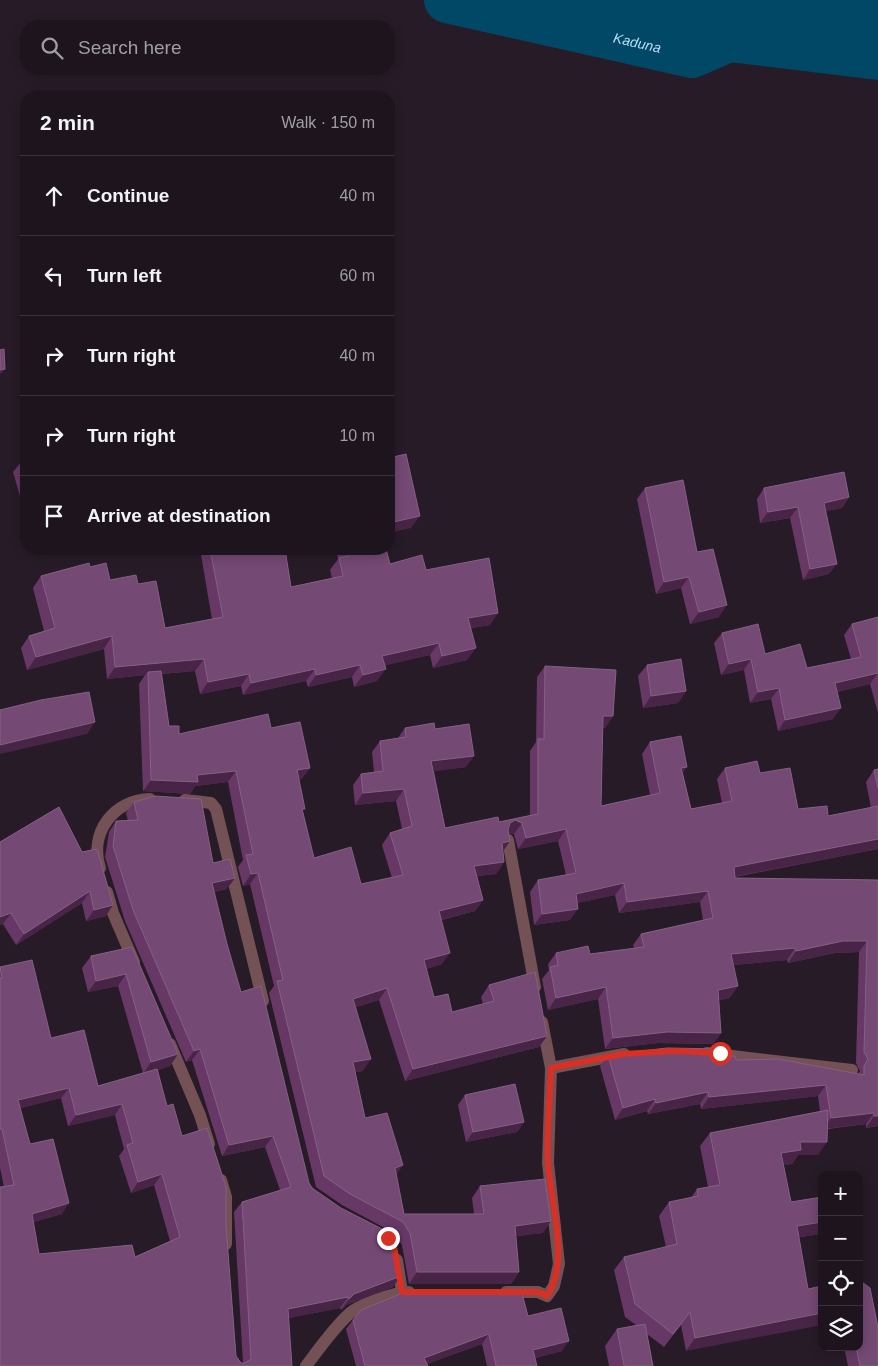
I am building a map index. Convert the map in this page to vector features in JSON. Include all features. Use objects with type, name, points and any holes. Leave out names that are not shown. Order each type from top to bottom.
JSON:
[{"type":"street","points":[[140,976],[113,913],[97,858],[100,830],[119,806],[146,799],[211,803],[216,810],[265,1010]]},
{"type":"street","points":[[490,1292],[538,1292],[547,1296],[554,1286],[559,1264],[548,1163],[551,1068],[508,840]]},
{"type":"street","points":[[163,1029],[200,1115],[226,1197],[227,1254]]},
{"type":"street","points":[[693,1052],[720,1053],[852,1070]]},
{"type":"street","points":[[551,1068],[606,1056],[640,1053]]},
{"type":"street","points":[[394,1246],[402,1292]]},
{"type":"street","points":[[306,1366],[349,1313],[402,1292],[422,1292]]},
{"type":"water","points":[[490,0],[878,0],[878,80],[712,60],[677,52],[615,26],[587,18]]},
{"type":"building","points":[[4,349],[5,369],[0,370],[0,350]]},
{"type":"building","points":[[406,454],[420,516],[395,522],[395,457]]},
{"type":"building","points":[[844,472],[849,497],[824,503],[837,564],[810,569],[798,507],[768,512],[764,488]]},
{"type":"building","points":[[683,480],[697,552],[713,549],[727,605],[699,612],[689,577],[664,582],[645,488]]},
{"type":"building","points":[[211,555],[286,555],[291,587],[343,576],[339,558],[349,555],[388,555],[390,564],[422,555],[426,570],[489,558],[498,613],[468,618],[476,648],[442,656],[439,643],[382,656],[386,669],[363,675],[360,665],[316,675],[315,669],[251,683],[249,674],[208,682],[204,659],[115,667],[112,636],[36,657],[29,636],[55,628],[41,576],[89,563],[90,567],[106,563],[110,580],[136,575],[138,584],[156,581],[165,628],[223,617]]},
{"type":"building","points":[[878,617],[878,673],[835,683],[841,708],[785,720],[779,688],[758,692],[751,659],[729,664],[722,633],[758,624],[765,654],[800,644],[807,668],[861,657],[852,624]]},
{"type":"building","points":[[681,659],[686,691],[651,696],[647,665]]},
{"type":"building","points":[[545,666],[616,670],[613,716],[603,716],[601,806],[660,793],[650,742],[681,736],[687,767],[681,768],[691,809],[732,801],[725,768],[757,761],[760,773],[790,768],[798,809],[827,806],[828,816],[878,806],[878,839],[734,867],[735,878],[878,880],[878,1116],[874,1116],[874,1113],[831,1118],[826,1085],[709,1097],[708,1092],[656,1103],[655,1099],[623,1108],[608,1055],[667,1048],[722,1049],[722,1057],[735,1056],[736,1060],[778,1059],[864,1075],[864,1066],[868,1059],[864,1052],[867,941],[843,941],[796,951],[795,948],[731,954],[738,986],[718,990],[721,1033],[667,1032],[613,1038],[606,987],[556,998],[550,967],[558,965],[556,953],[588,946],[590,954],[644,947],[641,934],[713,918],[708,891],[627,902],[624,883],[576,894],[578,909],[542,914],[538,880],[576,873],[566,829],[526,838],[522,823],[515,820],[510,823],[508,830],[510,841],[502,843],[504,862],[474,866],[483,900],[439,911],[450,953],[424,960],[434,997],[448,994],[452,1012],[494,1001],[489,985],[535,972],[547,1036],[413,1069],[387,988],[353,999],[371,1059],[353,1062],[365,1118],[387,1113],[403,1165],[395,1168],[404,1214],[484,1214],[480,1186],[545,1179],[551,1221],[515,1226],[519,1272],[417,1272],[410,1233],[403,1222],[350,1194],[324,1176],[277,981],[283,980],[258,873],[251,874],[246,855],[253,854],[236,771],[197,775],[198,782],[151,780],[148,672],[161,671],[169,726],[179,726],[179,734],[268,714],[271,728],[300,722],[310,768],[297,770],[305,809],[302,809],[314,858],[351,847],[361,884],[403,875],[390,833],[412,826],[404,789],[363,793],[361,774],[383,771],[380,741],[406,737],[405,728],[434,723],[435,729],[469,724],[474,756],[431,761],[445,828],[498,817],[499,822],[538,814],[538,739],[544,739]]},
{"type":"building","points":[[89,692],[95,722],[0,745],[0,710],[41,700]]},
{"type":"building","points":[[878,769],[878,788],[874,770]]},
{"type":"building","points":[[155,796],[201,799],[213,863],[230,859],[235,878],[212,883],[227,944],[241,992],[261,986],[309,1183],[312,1188],[341,1208],[390,1233],[394,1238],[401,1276],[354,1294],[349,1299],[348,1297],[288,1309],[292,1366],[0,1366],[0,1187],[14,1185],[2,1129],[0,1129],[0,978],[2,978],[0,967],[32,960],[51,1038],[84,1030],[98,1086],[157,1069],[167,1106],[173,1104],[182,1136],[207,1128],[226,1187],[226,1226],[236,1356],[241,1363],[251,1359],[242,1202],[291,1187],[273,1136],[229,1145],[200,1049],[194,1051],[133,910],[113,846],[116,821],[138,820],[134,802]],"holes":[[[69,1088],[76,1115],[122,1104],[133,1143],[127,1145],[138,1182],[162,1174],[180,1237],[135,1257],[132,1245],[39,1254],[32,1214],[69,1203],[53,1139],[30,1144],[18,1100]]]},
{"type":"building","points":[[59,807],[82,852],[97,849],[113,905],[94,910],[90,891],[24,934],[11,913],[0,917],[0,842]]},
{"type":"building","points":[[132,947],[178,1054],[151,1062],[126,974],[96,981],[91,956]]},
{"type":"building","points":[[515,1084],[524,1122],[473,1132],[465,1095]]},
{"type":"building","points":[[828,1110],[827,1142],[800,1142],[801,1150],[781,1153],[791,1202],[818,1198],[818,1223],[797,1226],[808,1289],[818,1287],[818,1314],[695,1338],[690,1312],[673,1334],[635,1304],[624,1257],[677,1244],[669,1202],[698,1196],[697,1189],[720,1185],[710,1133]]},
{"type":"building","points":[[863,1283],[870,1288],[878,1327],[878,1366],[860,1366],[857,1351],[863,1351]]},
{"type":"building","points":[[410,1290],[521,1290],[528,1316],[561,1308],[569,1341],[533,1350],[537,1366],[496,1366],[489,1334],[424,1358],[428,1366],[365,1366],[353,1320],[361,1310]]},
{"type":"building","points":[[645,1324],[653,1366],[624,1366],[617,1329]]},
{"type":"waterway","name":"Kaduna","points":[[447,0],[692,55],[819,0]]},
{"type":"route","points":[[388,1238],[394,1246],[402,1292],[538,1292],[547,1296],[554,1286],[559,1264],[548,1163],[551,1068],[623,1054],[674,1051],[720,1053]]}]
